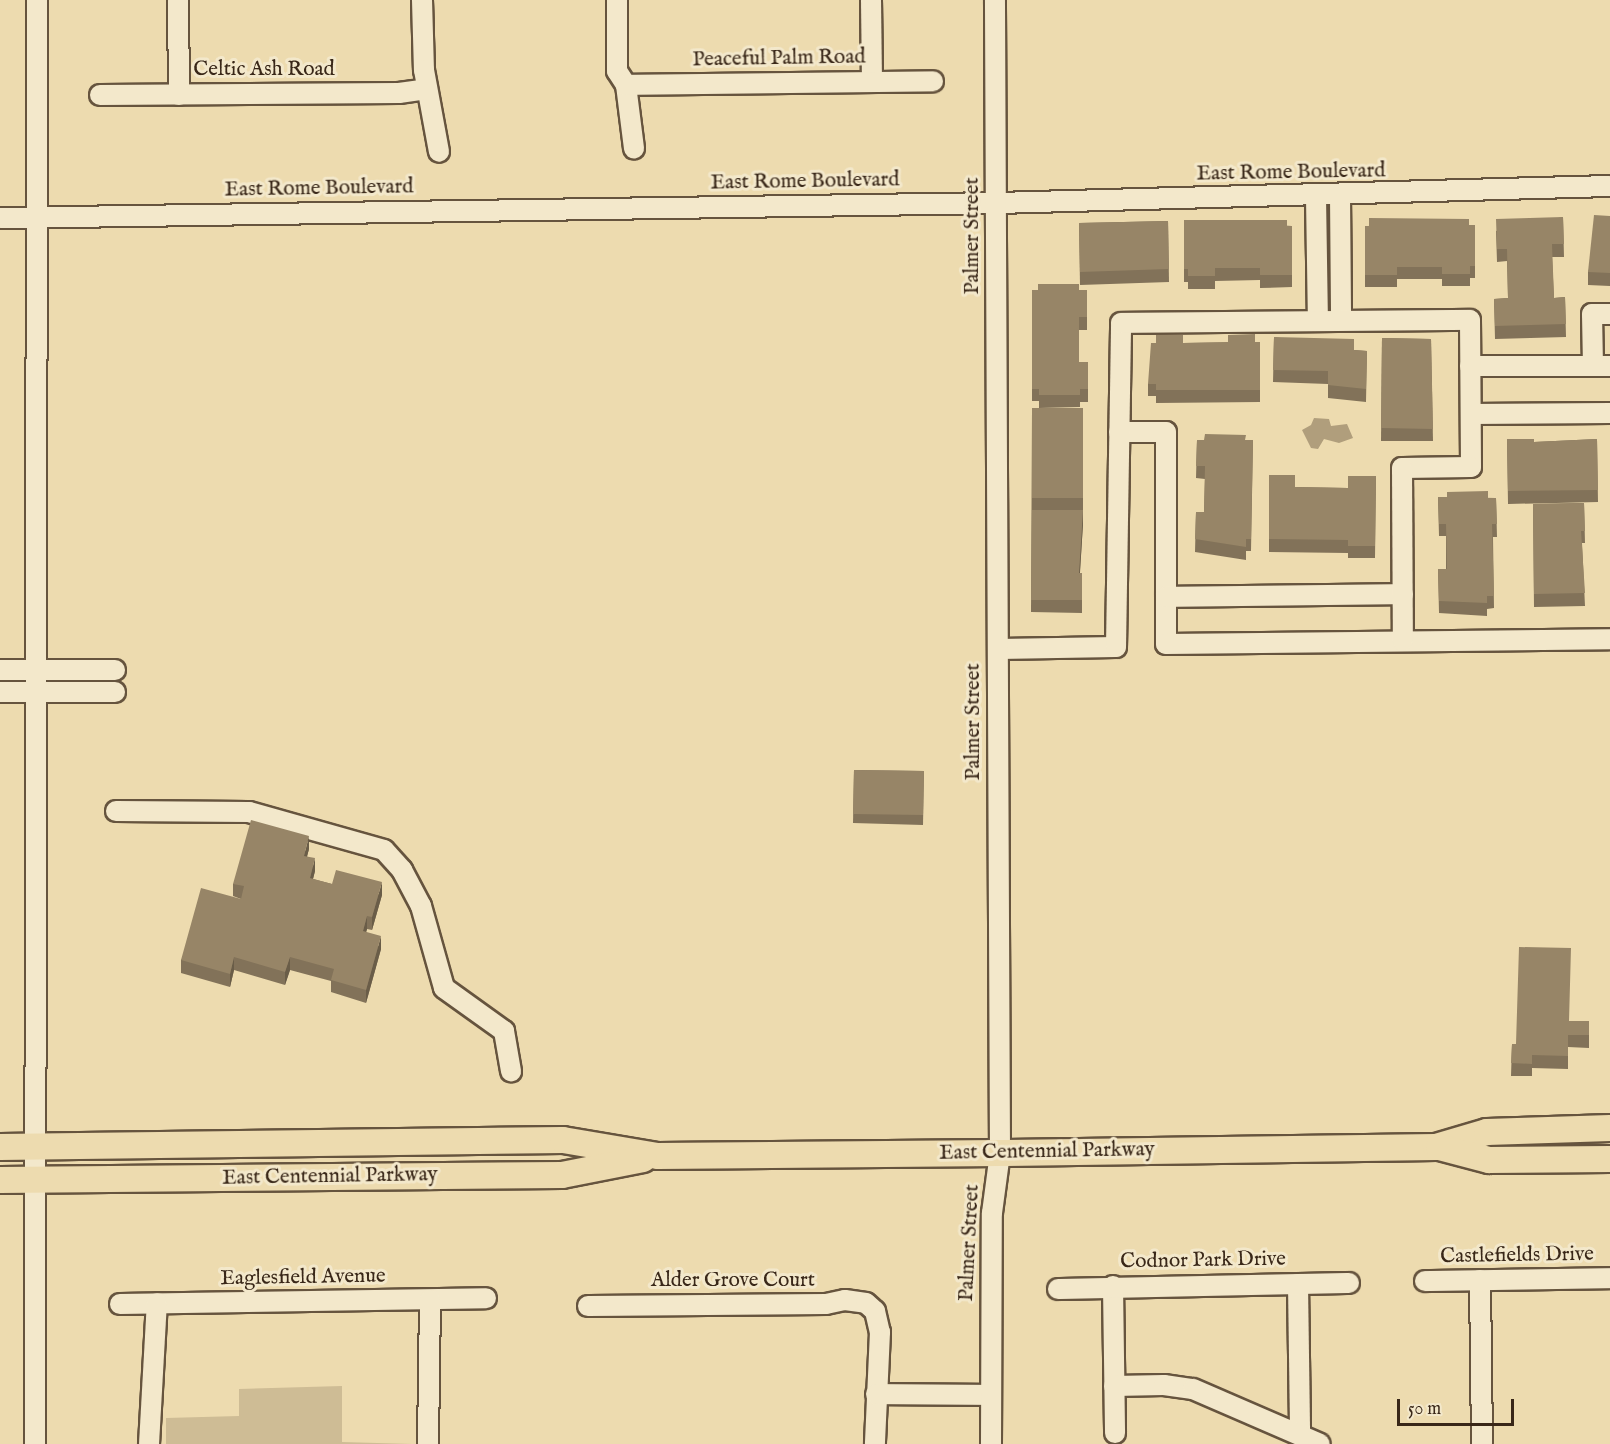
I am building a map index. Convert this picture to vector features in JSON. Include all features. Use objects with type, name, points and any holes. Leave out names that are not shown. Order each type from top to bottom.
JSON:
[{"type":"main road","name":"East Centennial Parkway","points":[[1436,1147],[1487,1132],[1610,1128]]},
{"type":"main road","points":[[449,1176],[483,1159],[525,1158],[533,1153],[536,1140]]},
{"type":"main road","name":"East Centennial Parkway","points":[[0,1148],[563,1140],[658,1156],[1436,1147],[1489,1160],[1610,1159]]},
{"type":"main road","name":"East Centennial Parkway","points":[[0,1180],[562,1174],[658,1156]]},
{"type":"street","points":[[35,1444],[37,1147],[34,670],[37,0]]},
{"type":"street","points":[[178,0],[180,94]]},
{"type":"street","points":[[422,0],[427,89],[439,152]]},
{"type":"street","points":[[616,0],[617,71],[626,85],[634,148]]},
{"type":"street","points":[[871,0],[872,81]]},
{"type":"street","name":"Palmer Street","points":[[991,1444],[992,1213],[1000,1153],[998,203],[995,0]]},
{"type":"street","name":"Peaceful Palm Road","points":[[626,85],[933,81]]},
{"type":"street","name":"Celtic Ash Road","points":[[100,95],[399,93],[427,89]]},
{"type":"street","name":"East Rome Boulevard","points":[[0,218],[998,203],[1340,196],[1610,186]]},
{"type":"street","points":[[1316,196],[1318,320]]},
{"type":"street","points":[[1340,196],[1341,320]]},
{"type":"street","points":[[1470,366],[1601,366],[1592,314],[1610,314]]},
{"type":"street","points":[[999,649],[1116,647],[1121,323],[1470,320],[1471,467],[1402,468],[1403,641]]},
{"type":"street","points":[[1471,414],[1610,413]]},
{"type":"street","points":[[1119,432],[1167,432],[1166,644],[1610,639]]},
{"type":"street","points":[[1166,597],[1403,594]]},
{"type":"street","points":[[0,670],[116,670]]},
{"type":"street","points":[[0,692],[116,692]]},
{"type":"street","points":[[116,811],[249,812],[384,850],[402,870],[421,906],[444,988],[504,1031],[511,1071]]},
{"type":"street","name":"Castlefields Drive","points":[[1425,1281],[1610,1278]]},
{"type":"street","points":[[1480,1280],[1482,1444]]},
{"type":"street","name":"Codnor Park Drive","points":[[1058,1289],[1113,1286],[1349,1283]]},
{"type":"street","points":[[1298,1284],[1299,1434]]},
{"type":"street","points":[[1113,1286],[1115,1433]]},
{"type":"street","name":"Eaglesfield Avenue","points":[[120,1304],[486,1298]]},
{"type":"street","points":[[428,1444],[430,1300]]},
{"type":"street","name":"Alder Grove Court","points":[[588,1306],[826,1305],[858,1300],[875,1311],[880,1332],[876,1394]]},
{"type":"street","points":[[149,1444],[157,1304]]},
{"type":"street","points":[[1114,1386],[1164,1385],[1193,1389],[1320,1444]]},
{"type":"street","points":[[875,1444],[876,1394],[990,1395]]},
{"type":"shaded area","points":[[1314,418],[1329,419],[1331,426],[1347,424],[1353,438],[1339,443],[1324,439],[1318,449],[1311,448],[1302,430],[1311,425]]},
{"type":"shaded area","points":[[342,1386],[342,1442],[412,1444],[166,1444],[166,1418],[239,1416],[239,1389]]},
{"type":"building","points":[[1594,215],[1610,216],[1610,273],[1588,272]]},
{"type":"building","points":[[1563,217],[1564,244],[1552,244],[1554,298],[1565,297],[1566,324],[1495,326],[1494,299],[1508,298],[1507,249],[1497,249],[1496,219]]},
{"type":"building","points":[[1369,218],[1469,219],[1469,225],[1475,225],[1475,266],[1470,266],[1470,274],[1442,274],[1442,267],[1397,267],[1397,275],[1365,275],[1365,226],[1369,226]]},
{"type":"building","points":[[1184,220],[1287,220],[1287,226],[1292,226],[1292,275],[1260,275],[1260,268],[1215,268],[1215,276],[1188,276],[1188,269],[1184,269]]},
{"type":"building","points":[[1168,221],[1169,269],[1080,272],[1079,223]]},
{"type":"building","points":[[1038,284],[1079,284],[1079,290],[1087,290],[1087,317],[1079,317],[1079,362],[1088,362],[1088,389],[1080,389],[1080,395],[1039,395],[1039,389],[1032,389],[1032,290],[1038,290]]},
{"type":"building","points":[[1255,334],[1255,342],[1260,342],[1260,390],[1156,390],[1156,384],[1148,384],[1151,343],[1156,343],[1156,335],[1183,335],[1183,343],[1228,342],[1228,335]]},
{"type":"building","points":[[1274,337],[1354,339],[1354,350],[1367,351],[1366,389],[1328,385],[1328,371],[1273,370]]},
{"type":"building","points":[[1382,338],[1431,339],[1433,429],[1381,428]]},
{"type":"building","points":[[1032,408],[1083,408],[1083,498],[1032,498]]},
{"type":"building","points":[[1205,434],[1246,435],[1245,440],[1253,440],[1251,539],[1246,539],[1246,547],[1195,539],[1196,512],[1204,512],[1205,466],[1196,466],[1197,440],[1204,440]]},
{"type":"building","points":[[1507,439],[1534,439],[1534,442],[1597,439],[1598,490],[1508,491]]},
{"type":"building","points":[[1269,475],[1295,475],[1295,487],[1348,488],[1348,476],[1376,476],[1375,546],[1348,546],[1348,540],[1269,539]]},
{"type":"building","points":[[1488,491],[1488,498],[1496,498],[1497,524],[1492,524],[1494,596],[1487,596],[1487,603],[1439,601],[1438,569],[1447,569],[1446,524],[1439,524],[1438,497],[1447,497],[1447,492]]},
{"type":"building","points":[[1584,503],[1585,531],[1581,531],[1585,593],[1534,594],[1533,504]]},
{"type":"building","points":[[1032,510],[1083,510],[1079,573],[1082,573],[1082,600],[1031,600]]},
{"type":"building","points":[[854,770],[924,771],[923,815],[853,814]]},
{"type":"building","points":[[251,820],[309,836],[304,856],[315,858],[310,878],[332,884],[336,870],[382,882],[372,917],[367,916],[363,931],[381,936],[366,990],[331,980],[334,969],[290,957],[285,972],[234,957],[230,974],[181,960],[201,888],[241,899],[244,886],[233,884]]},
{"type":"building","points":[[1519,947],[1571,948],[1569,1021],[1589,1021],[1589,1035],[1568,1035],[1568,1056],[1532,1055],[1532,1064],[1511,1063],[1512,1044],[1516,1044]]}]
